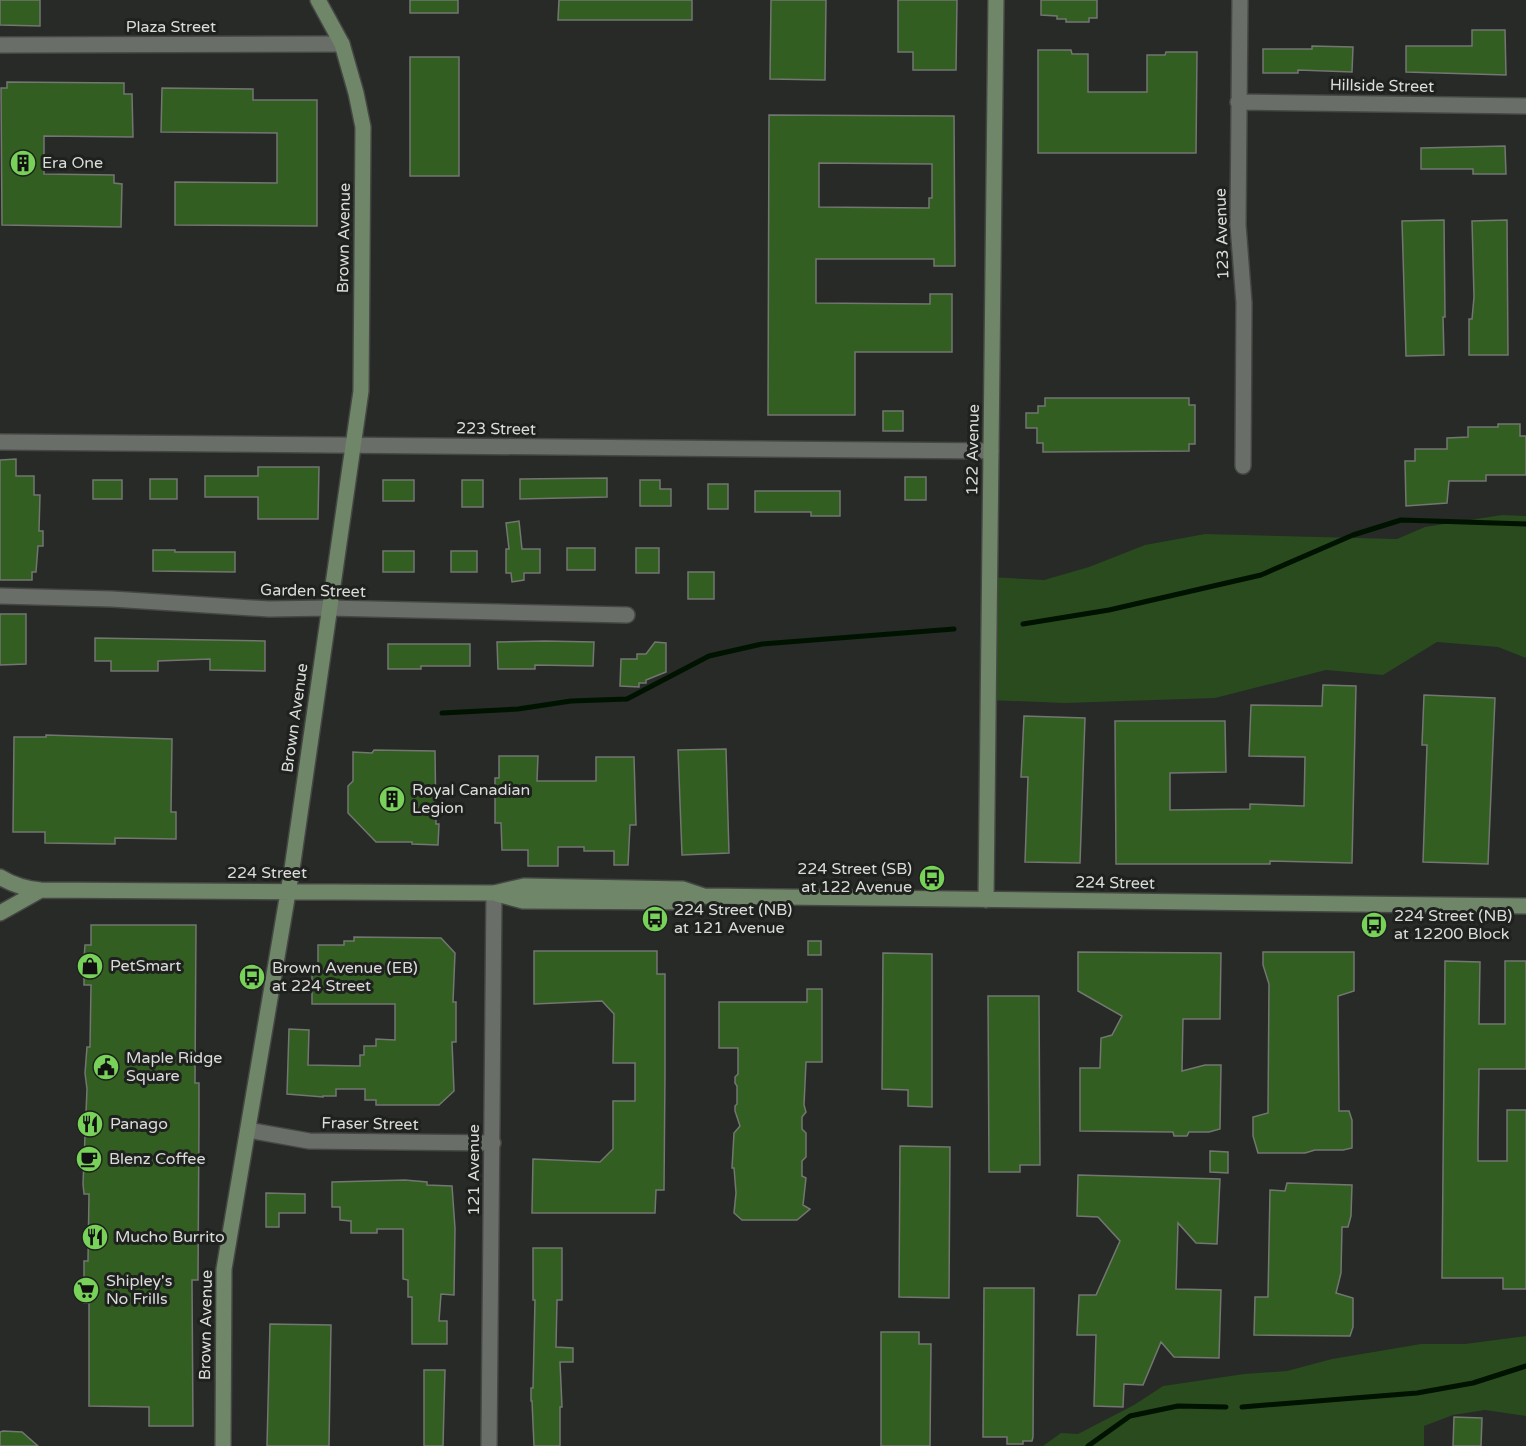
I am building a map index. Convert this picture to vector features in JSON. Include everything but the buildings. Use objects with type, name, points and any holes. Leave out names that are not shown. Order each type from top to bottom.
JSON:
[{"type":"street","name":"Brown Avenue","points":[[223,1446],[224,1269],[289,891],[361,390],[363,147],[360,110],[342,44],[318,0]]},
{"type":"street","name":"122 Avenue","points":[[986,900],[996,0]]},
{"type":"street","name":"123 Avenue","points":[[1240,0],[1238,225],[1244,303],[1244,466]]},
{"type":"street","name":"Plaza Street","points":[[0,45],[342,44]]},
{"type":"street","name":"Hillside Street","points":[[1238,102],[1526,106]]},
{"type":"street","name":"223 Street","points":[[0,442],[991,451]]},
{"type":"street","name":"Garden Street","points":[[0,596],[112,599],[269,609],[627,615]]},
{"type":"street","name":"224 Street","points":[[0,877],[12,884],[41,891],[494,893],[524,885],[683,889],[704,896],[1526,906]]},
{"type":"street","name":"224 Street","points":[[0,913],[41,891]]},
{"type":"street","name":"121 Avenue","points":[[489,1446],[494,893]]},
{"type":"street","name":"Fraser Street","points":[[248,1130],[309,1141],[493,1143]]},
{"type":"green space","points":[[1502,515],[1526,516],[1526,658],[1498,647],[1437,642],[1383,675],[1326,670],[1215,698],[1065,703],[988,700],[990,577],[1044,580],[1089,567],[1145,545],[1205,534],[1397,539],[1425,527]]},
{"type":"green space","points":[[1526,1336],[1526,1416],[1485,1410],[1453,1415],[1424,1426],[1424,1446],[1043,1446],[1061,1433],[1078,1434],[1134,1405],[1163,1386],[1244,1374],[1287,1371],[1332,1359],[1421,1344],[1465,1344]]},
{"type":"waterway","points":[[1023,624],[1109,610],[1261,575],[1353,535],[1401,520],[1526,524]]},
{"type":"waterway","points":[[442,713],[518,709],[571,701],[627,699],[709,656],[762,644],[954,629]]},
{"type":"waterway","points":[[1242,1407],[1417,1393],[1473,1383],[1526,1366]]},
{"type":"waterway","points":[[1088,1446],[1130,1416],[1178,1406],[1226,1407]]},
{"type":"place","name":"Era One","points":[[23,163]]},
{"type":"place","name":"Royal Canadian Legion","points":[[392,799]]},
{"type":"place","name":"224 Street (SB) at 122 Avenue","points":[[932,878]]},
{"type":"place","name":"224 Street (NB) at 121 Avenue","points":[[655,919]]},
{"type":"place","name":"224 Street (NB) at 12200 Block","points":[[1374,925]]},
{"type":"place","name":"PetSmart","points":[[90,966]]},
{"type":"place","name":"Brown Avenue (EB) at 224 Street","points":[[252,977]]},
{"type":"place","name":"Maple Ridge Square","points":[[106,1067]]},
{"type":"place","name":"Panago","points":[[90,1124]]},
{"type":"place","name":"Blenz Coffee","points":[[89,1159]]},
{"type":"place","name":"Mucho Burrito","points":[[95,1237]]},
{"type":"place","name":"Shipley's No Frills","points":[[86,1290]]}]
